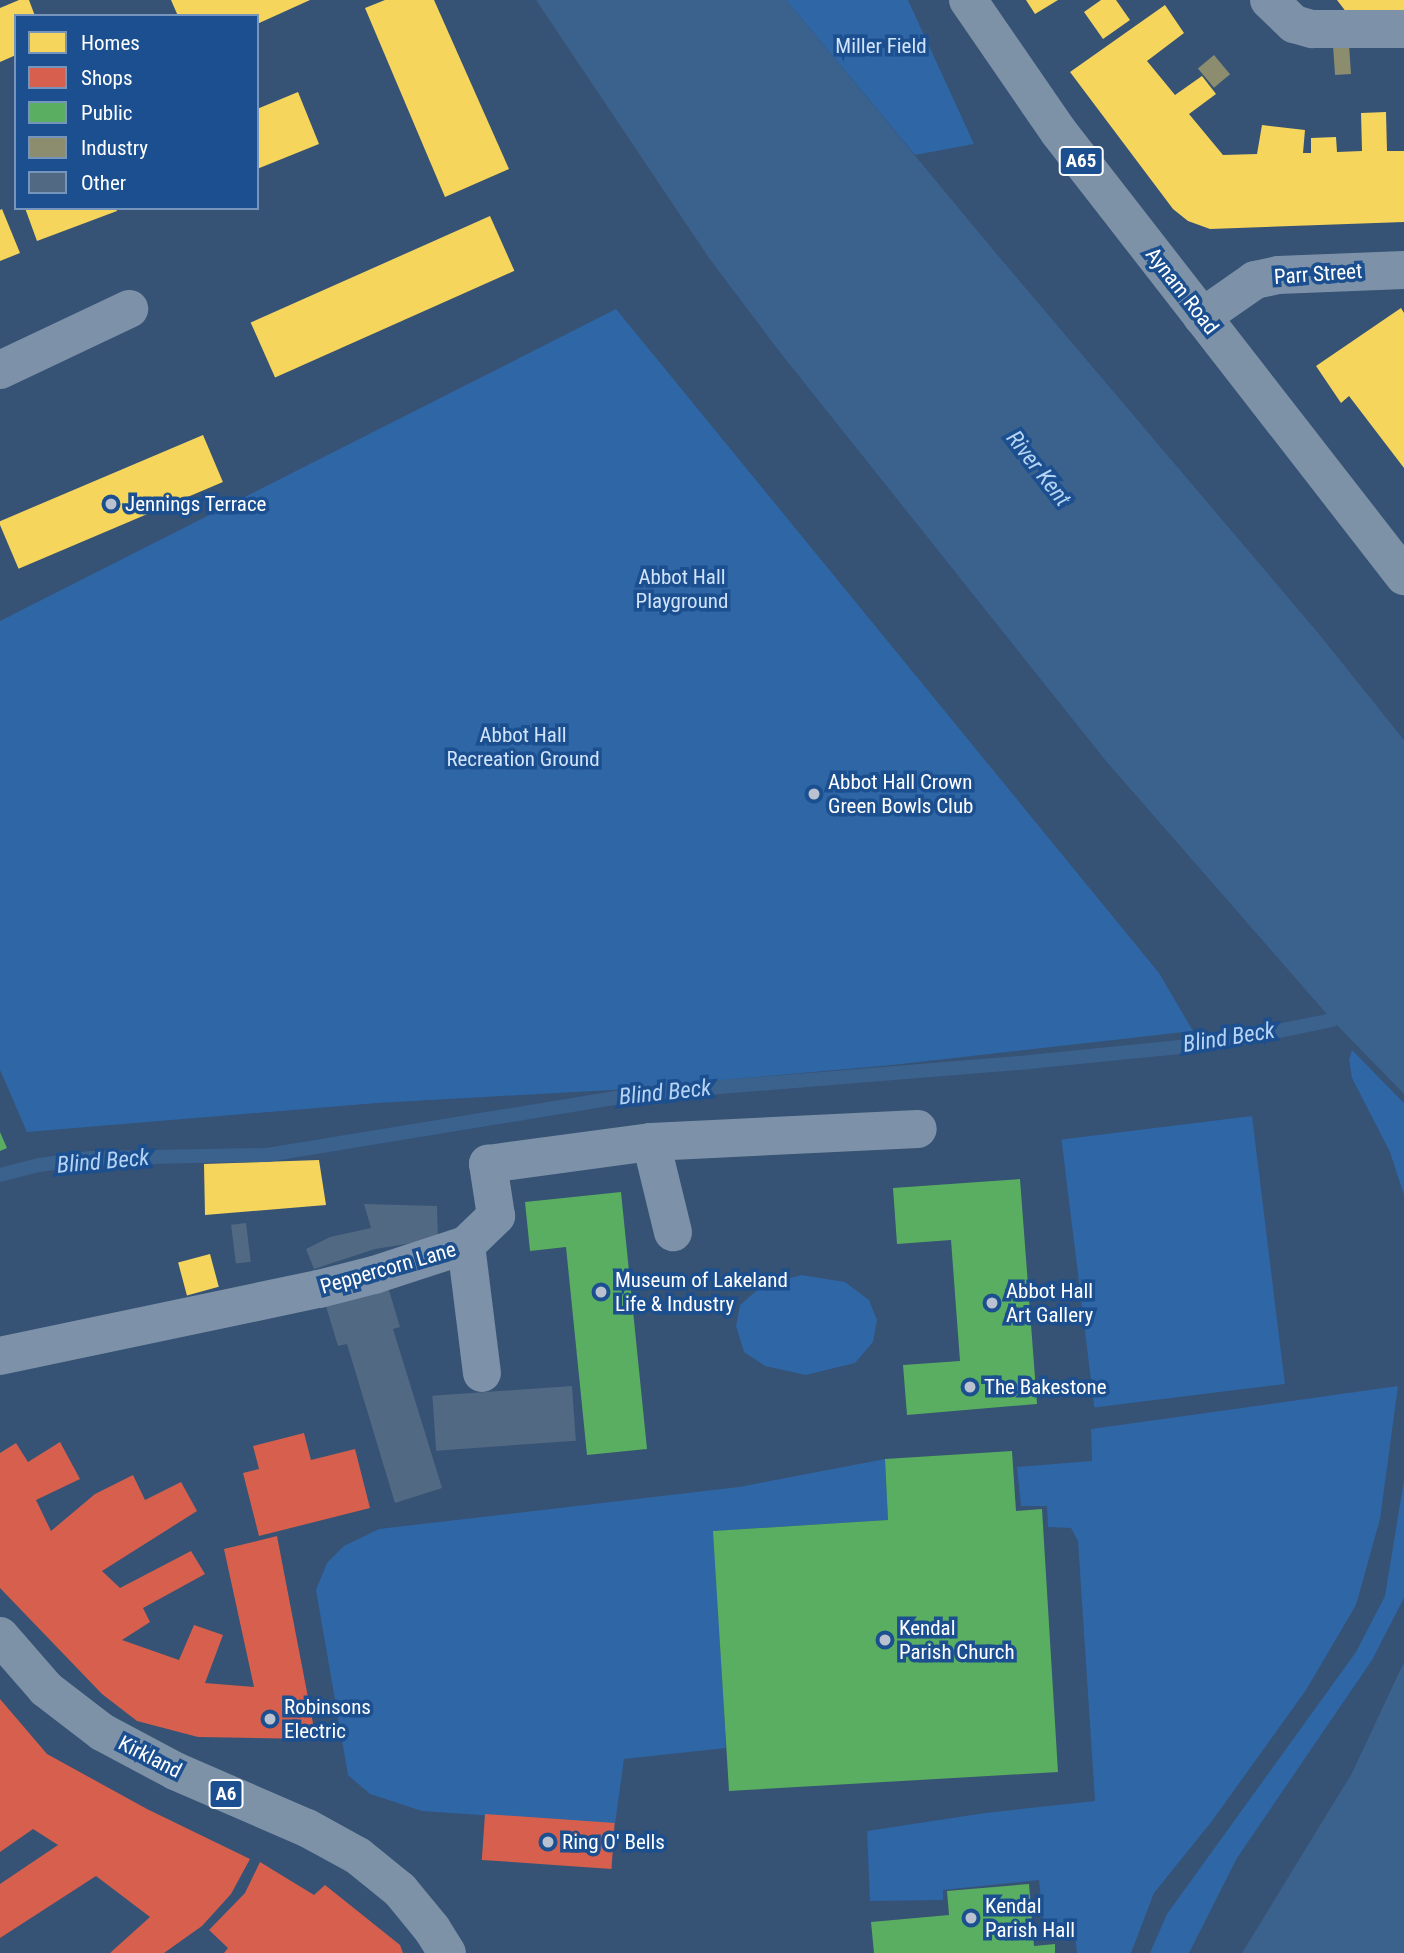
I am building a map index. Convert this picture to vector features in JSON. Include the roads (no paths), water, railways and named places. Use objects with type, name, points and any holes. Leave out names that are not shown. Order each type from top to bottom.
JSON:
[{"type":"highway","name":"Aynam Road","points":[[968,0],[1058,131],[1404,576]]},
{"type":"highway","name":"Kirkland","points":[[0,1636],[46,1689],[102,1732],[174,1771],[307,1828],[358,1856],[400,1890],[432,1929],[447,1953]]},
{"type":"street","points":[[1269,0],[1294,24],[1312,29],[1404,29]]},
{"type":"street","name":"Parr Street","points":[[1202,317],[1255,280],[1278,275],[1404,270]]},
{"type":"street","points":[[0,370],[128,309]]},
{"type":"street","name":"Peppercorn Lane","points":[[0,1356],[319,1289],[374,1275],[466,1245],[496,1216],[488,1164],[651,1142],[918,1129]]},
{"type":"street","points":[[651,1142],[673,1232]]},
{"type":"street","points":[[466,1245],[482,1373]]},
{"type":"water","name":"River Kent","points":[[536,0],[786,0],[995,252],[1319,634],[1404,740],[1404,1094],[1332,1020],[1106,761],[779,351],[709,258]]},
{"type":"water","points":[[1404,1662],[1404,1953],[1242,1953],[1352,1773]]},
{"type":"waterway","name":"Blind Beck","points":[[0,1175],[39,1165],[91,1158],[267,1155],[646,1093],[1029,1062],[1220,1043],[1332,1020]]},
{"type":"place","name":"Jennings Terrace","points":[[111,504]]},
{"type":"place","name":"Abbot Hall Crown Green Bowls Club","points":[[814,794]]},
{"type":"place","name":"Museum of Lakeland Life & Industry","points":[[601,1292]]},
{"type":"place","name":"Abbot Hall Art Gallery","points":[[992,1303]]},
{"type":"place","name":"The Bakestone","points":[[970,1387]]},
{"type":"place","name":"Kendal Parish Church","points":[[885,1640]]},
{"type":"place","name":"Robinsons Electric","points":[[270,1719]]},
{"type":"place","name":"Ring O' Bells","points":[[548,1842]]},
{"type":"place","name":"Kendal Parish Hall","points":[[971,1918]]},
{"type":"park label","name":"Miller Field","points":[[881,46]]},
{"type":"park label","name":"Abbot Hall Playground","points":[[682,589]]},
{"type":"park label","name":"Abbot Hall Recreation Ground","points":[[523,747]]}]
